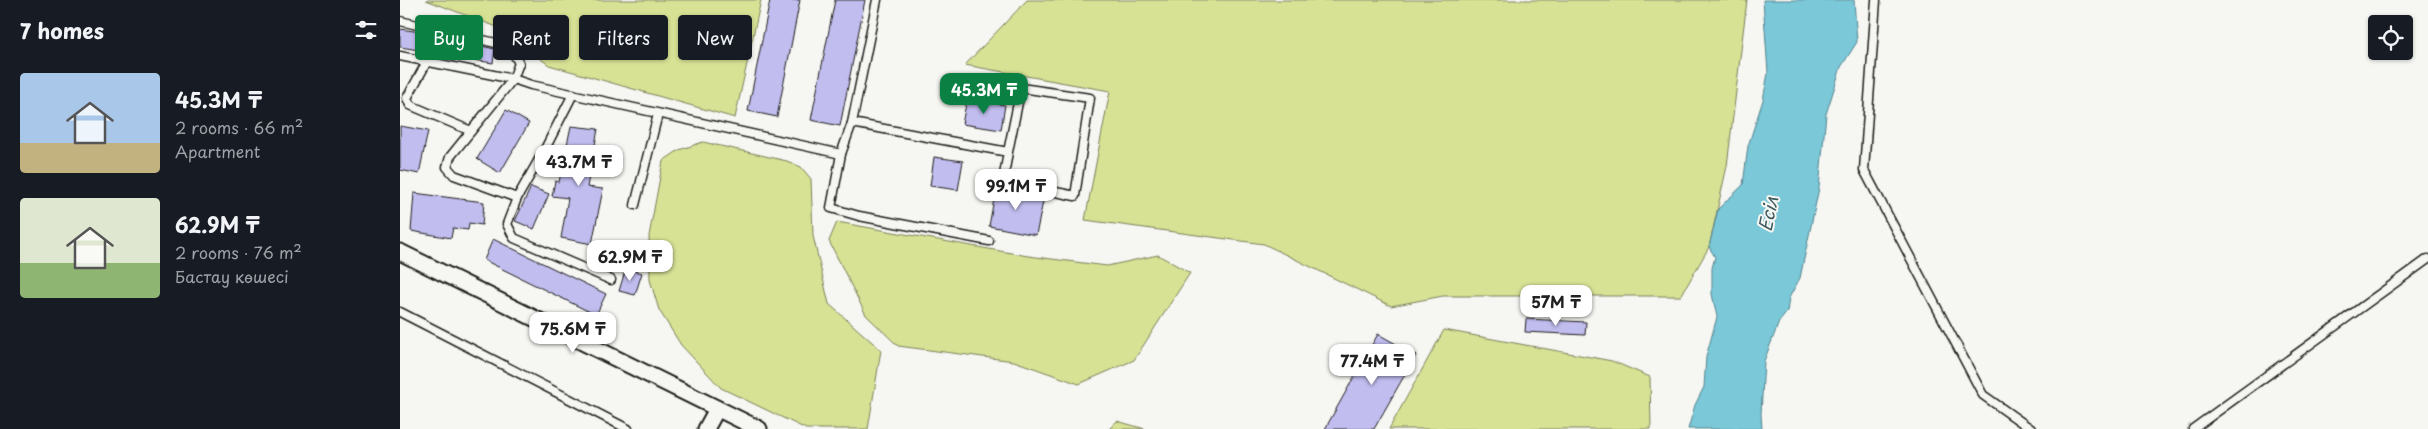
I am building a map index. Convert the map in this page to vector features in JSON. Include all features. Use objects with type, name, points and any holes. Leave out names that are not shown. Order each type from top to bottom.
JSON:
[{"type":"street","points":[[400,252],[759,429]]},
{"type":"street","points":[[706,429],[717,409]]},
{"type":"lane","points":[[877,0],[852,123],[841,154],[831,208],[859,216],[989,241]]},
{"type":"lane","points":[[1876,0],[1864,170],[1983,395],[2031,429]]},
{"type":"lane","points":[[400,21],[415,24]]},
{"type":"lane","points":[[483,40],[508,46],[520,63],[513,79],[450,157],[447,167],[454,175],[517,198]]},
{"type":"lane","points":[[400,56],[513,79],[658,114],[841,154]]},
{"type":"lane","points":[[428,62],[407,98],[410,105],[471,131]]},
{"type":"lane","points":[[1021,88],[1090,98],[1075,196],[1003,180],[1008,152],[1021,88]]},
{"type":"lane","points":[[572,94],[545,149],[517,198],[507,224],[514,238],[611,280]]},
{"type":"lane","points":[[635,205],[658,114]]},
{"type":"lane","points":[[852,123],[1008,152]]},
{"type":"lane","points":[[2193,429],[2428,260]]},
{"type":"lane","points":[[400,312],[628,429]]},
{"type":"green space","points":[[426,0],[761,0],[752,41],[752,15],[678,15],[678,60],[748,60],[735,118],[549,65],[542,60],[569,60],[569,15],[493,15],[493,25],[483,22],[483,15],[465,15]]},
{"type":"green space","points":[[1027,0],[1747,0],[1727,166],[1709,247],[1681,296],[1443,296],[1391,306],[1264,244],[1085,220],[1110,91],[965,65]]},
{"type":"green space","points":[[703,142],[787,161],[801,167],[811,179],[813,236],[829,304],[881,350],[868,429],[806,429],[721,388],[681,345],[659,310],[650,280],[649,236],[663,161],[679,150]]},
{"type":"green space","points":[[837,222],[1028,256],[1107,266],[1158,255],[1190,273],[1134,360],[1079,384],[1014,361],[898,346],[866,315],[829,241]]},
{"type":"green space","points":[[1444,330],[1612,361],[1650,377],[1651,429],[1389,429]]},
{"type":"green space","points":[[1117,421],[1145,429],[1109,429]]},
{"type":"water","name":"Есіл","points":[[1763,0],[1854,0],[1857,42],[1841,67],[1826,114],[1819,188],[1800,278],[1789,298],[1787,312],[1779,322],[1764,361],[1762,429],[1688,429],[1695,405],[1704,387],[1706,357],[1717,317],[1712,294],[1712,268],[1715,257],[1709,247],[1718,209],[1743,185],[1748,146],[1763,100],[1768,73]]},
{"type":"building","points":[[770,0],[800,0],[777,117],[748,111]]},
{"type":"building","points":[[835,0],[865,0],[840,126],[811,120]]},
{"type":"building","points":[[400,29],[415,31],[415,49],[400,47]]},
{"type":"building","points":[[483,46],[493,49],[493,63],[473,60],[483,60]]},
{"type":"building","points":[[967,99],[1005,105],[1001,130],[962,124]]},
{"type":"building","points":[[506,110],[529,123],[500,173],[477,159]]},
{"type":"building","points":[[400,126],[428,131],[419,174],[400,170]]},
{"type":"building","points":[[571,126],[598,129],[587,187],[603,189],[592,244],[561,238],[568,198],[552,196],[555,181],[559,182]]},
{"type":"building","points":[[934,157],[963,161],[958,190],[930,186]]},
{"type":"building","points":[[531,187],[549,194],[534,229],[515,221]]},
{"type":"building","points":[[996,188],[1044,197],[1036,235],[989,226]]},
{"type":"building","points":[[414,193],[484,202],[482,225],[469,223],[468,230],[453,228],[451,238],[411,231]]},
{"type":"building","points":[[493,239],[606,294],[596,315],[484,260]]},
{"type":"building","points":[[626,268],[642,273],[635,295],[619,291]]},
{"type":"building","points":[[1526,319],[1586,322],[1585,335],[1525,332]]},
{"type":"building","points":[[1378,334],[1416,355],[1374,429],[1325,429]]}]
